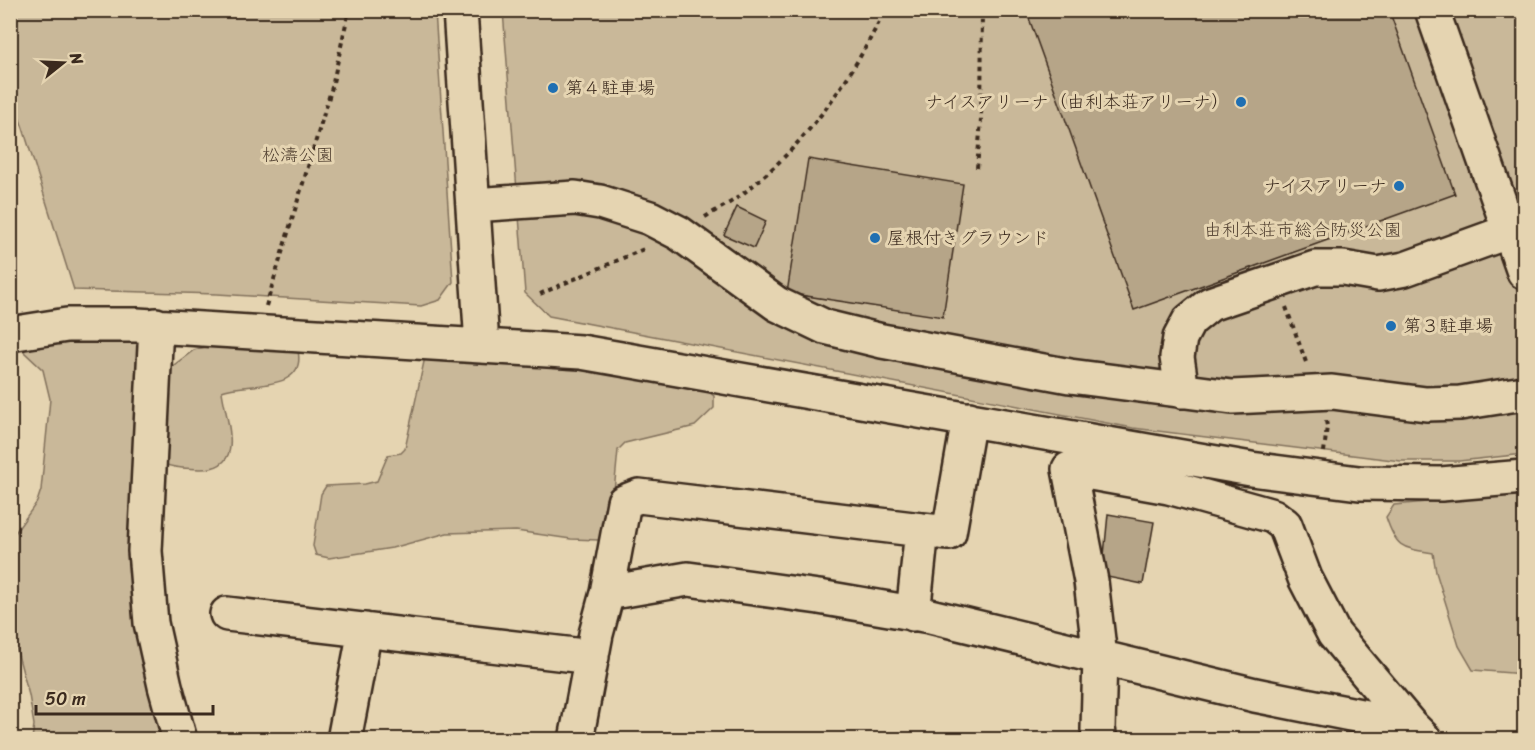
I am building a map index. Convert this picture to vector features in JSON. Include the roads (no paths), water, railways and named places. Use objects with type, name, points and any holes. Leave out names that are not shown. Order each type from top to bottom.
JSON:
[{"type":"street","points":[[460,10],[482,345]]},
{"type":"street","points":[[1432,10],[1524,272]]},
{"type":"street","points":[[473,205],[575,198],[600,202],[650,218],[679,233],[777,304],[825,327],[882,341],[1070,376],[1232,397],[1332,392],[1426,404],[1460,403],[1524,393]]},
{"type":"street","points":[[1182,391],[1177,357],[1180,338],[1189,321],[1210,304],[1316,268],[1343,268],[1378,273],[1405,269],[1510,231]]},
{"type":"street","points":[[10,334],[68,325],[156,325],[581,352],[1251,469],[1359,483],[1441,484],[1524,477]]},
{"type":"street","points":[[156,325],[145,551],[152,623],[165,686],[180,740]]},
{"type":"street","points":[[576,740],[624,502],[639,496],[949,533],[969,419]]},
{"type":"street","points":[[1100,740],[1098,729],[1100,657],[1091,581],[1069,469],[1169,487],[1273,516],[1285,525],[1305,578],[1334,634],[1418,733]]},
{"type":"street","points":[[913,614],[922,530]]},
{"type":"street","points":[[607,593],[688,579],[819,597],[930,616],[1418,733]]},
{"type":"street","points":[[227,614],[592,657]]},
{"type":"street","points":[[344,740],[365,630]]},
{"type":"place","name":"第４駐車場","points":[[553,88]]},
{"type":"place","name":"ナイスアリーナ（由利本荘アリーナ）","points":[[1241,102]]},
{"type":"place","name":"ナイスアリーナ","points":[[1399,186]]},
{"type":"place","name":"屋根付きグラウンド","points":[[875,238]]},
{"type":"place","name":"第３駐車場","points":[[1391,326]]},
{"type":"park label","name":"松濤公園","points":[[298,155]]},
{"type":"park label","name":"由利本荘市総合防災公園","points":[[1303,230]]}]
